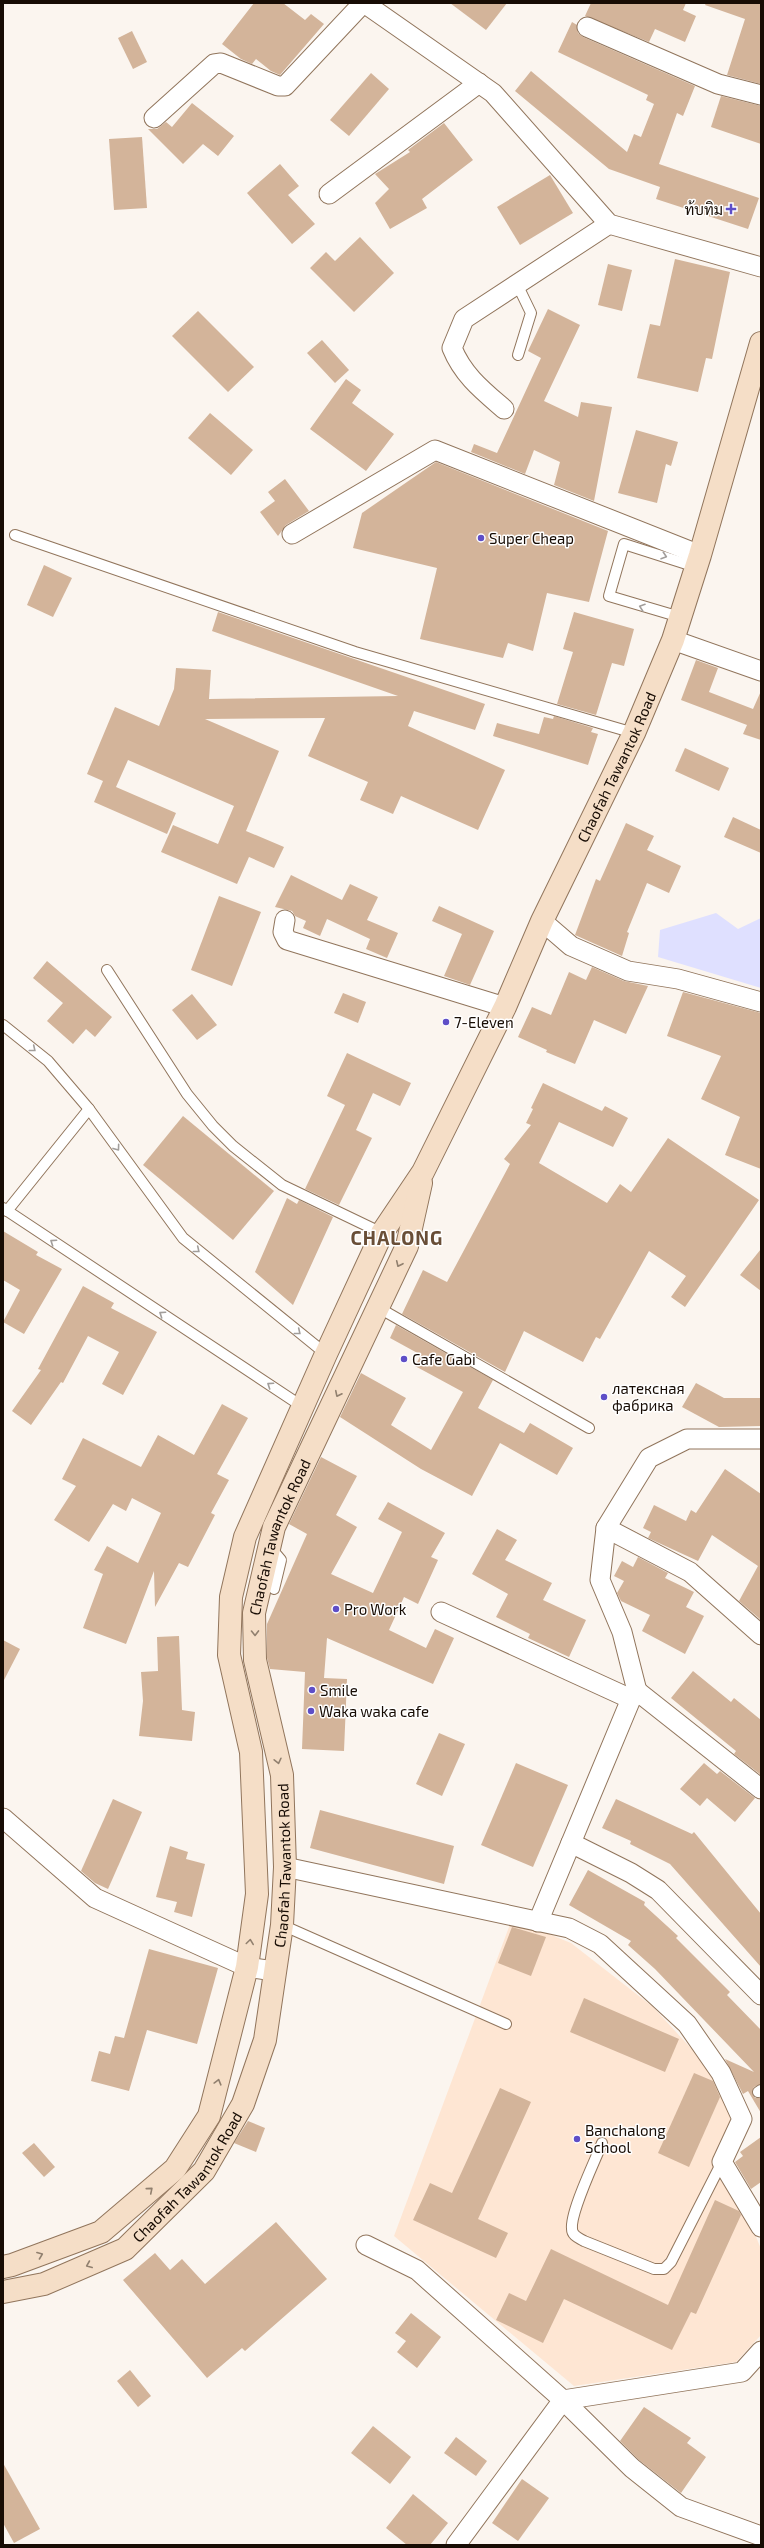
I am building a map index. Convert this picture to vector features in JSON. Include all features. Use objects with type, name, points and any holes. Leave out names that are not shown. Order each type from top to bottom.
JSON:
[{"type":"main road","name":"Chaofah Tawantok Road","points":[[3,2267],[101,2232],[175,2169],[209,2116],[247,1967],[257,1894],[251,1752],[229,1655],[231,1597],[245,1537],[302,1407],[382,1233],[423,1172],[505,1007],[542,921],[634,733],[673,640],[698,561],[761,343]]},
{"type":"main road","name":"Chaofah Tawantok Road","points":[[3,2292],[44,2284],[125,2250],[204,2171],[243,2104],[265,2040],[282,1925],[285,1867],[282,1775],[255,1660],[254,1613],[274,1526],[350,1370],[407,1246],[423,1172]]},
{"type":"main road","points":[[326,1354],[350,1370]]},
{"type":"main road","points":[[302,1407],[324,1421]]},
{"type":"street","points":[[154,118],[214,64],[221,63],[278,86],[285,86],[363,3],[493,93],[609,224],[761,267]]},
{"type":"street","points":[[587,27],[718,84],[761,95]]},
{"type":"street","points":[[329,194],[479,83]]},
{"type":"street","points":[[504,409],[469,378],[458,362],[452,348],[464,318],[609,224]]},
{"type":"street","points":[[292,534],[435,450],[698,561]]},
{"type":"street","points":[[673,640],[761,671]]},
{"type":"street","points":[[285,920],[283,932],[287,940],[505,1007]]},
{"type":"street","points":[[542,921],[571,946],[628,971],[678,979],[761,1002]]},
{"type":"street","points":[[538,1922],[634,1695],[622,1632],[600,1580],[606,1528],[649,1458],[687,1439],[761,1439]]},
{"type":"street","points":[[606,1528],[690,1572],[761,1634]]},
{"type":"street","points":[[440,1612],[634,1695],[761,1789]]},
{"type":"street","points":[[3,1818],[95,1898],[247,1967],[274,1972]]},
{"type":"street","points":[[571,1843],[631,1873],[658,1890],[761,1995]]},
{"type":"street","points":[[285,1867],[569,1928],[600,1944],[687,2024],[721,2073],[742,2119],[722,2162],[760,2224]]},
{"type":"street","points":[[366,2245],[417,2270],[563,2400],[632,2468],[681,2507],[761,2536]]},
{"type":"street","points":[[456,2545],[563,2400],[742,2372],[761,2351]]},
{"type":"lane","points":[[517,284],[531,313],[518,355]]},
{"type":"lane","points":[[15,535],[355,652],[634,733]]},
{"type":"lane","points":[[680,617],[609,596],[624,544],[698,561]]},
{"type":"lane","points":[[107,970],[187,1094],[212,1126],[233,1146],[282,1185],[382,1233]]},
{"type":"lane","points":[[3,1025],[48,1061],[89,1109],[182,1238],[326,1354]]},
{"type":"lane","points":[[89,1109],[5,1210],[302,1407]]},
{"type":"lane","points":[[379,1308],[589,1428]]},
{"type":"lane","points":[[270,1546],[282,1560],[274,1590]]},
{"type":"lane","points":[[282,1925],[506,2024]]},
{"type":"lane","points":[[602,2143],[574,2216],[572,2229],[575,2236],[584,2241],[654,2269],[664,2269],[671,2262],[722,2162]]},
{"type":"shaded area","points":[[716,913],[738,929],[761,918],[761,988],[658,957],[660,930]]},
{"type":"shaded area","name":"Banchalong School","points":[[512,1919],[571,1943],[653,2007],[711,2070],[733,2117],[713,2161],[754,2232],[761,2249],[761,2335],[736,2362],[574,2386],[394,2236]]},
{"type":"building","points":[[254,3],[283,3],[305,20],[311,14],[324,24],[280,75],[271,71],[256,59],[252,64],[241,59],[222,44]]},
{"type":"building","points":[[450,3],[507,3],[486,30]]},
{"type":"building","points":[[591,3],[686,3],[683,10],[696,16],[685,42],[655,29],[649,42],[585,16]]},
{"type":"building","points":[[706,3],[761,3],[761,84],[727,75],[745,19],[705,5]]},
{"type":"building","points":[[572,22],[577,25],[578,33],[583,37],[695,86],[683,116],[677,113],[659,164],[759,198],[748,229],[656,199],[660,187],[609,169],[515,91],[531,71],[627,152],[634,134],[641,137],[654,104],[646,100],[648,95],[558,52]]},
{"type":"building","points":[[132,31],[147,62],[133,69],[118,38]]},
{"type":"building","points":[[371,73],[389,89],[349,136],[330,120]]},
{"type":"building","points":[[721,96],[761,106],[761,144],[711,127]]},
{"type":"building","points":[[192,103],[234,136],[218,156],[203,144],[183,164],[148,129],[157,129],[166,122],[172,127]]},
{"type":"building","points":[[444,123],[473,160],[422,199],[427,208],[390,229],[375,203],[389,189],[375,174],[410,152],[408,150]]},
{"type":"building","points":[[142,137],[147,208],[114,210],[109,139]]},
{"type":"building","points":[[280,164],[299,186],[288,195],[315,224],[292,244],[247,193]]},
{"type":"building","points":[[550,175],[573,213],[520,245],[497,207]]},
{"type":"building","points":[[360,237],[394,273],[354,312],[310,268],[326,252],[335,261]]},
{"type":"building","points":[[675,259],[730,272],[712,359],[706,358],[698,392],[637,378],[650,324],[660,326]]},
{"type":"building","points":[[608,264],[632,270],[622,311],[598,305]]},
{"type":"building","points":[[548,309],[580,325],[544,401],[578,417],[581,402],[612,407],[594,501],[554,485],[560,462],[534,450],[525,474],[471,452],[474,444],[497,453],[541,358],[528,351]]},
{"type":"building","points":[[198,311],[254,367],[228,392],[172,336]]},
{"type":"building","points":[[322,340],[349,370],[335,383],[307,353]]},
{"type":"building","points":[[346,379],[361,390],[352,403],[394,434],[366,471],[310,429]]},
{"type":"building","points":[[210,413],[253,450],[231,475],[188,438]]},
{"type":"building","points":[[636,430],[678,442],[671,466],[666,464],[657,503],[618,493]]},
{"type":"building","name":"Super Cheap","points":[[436,462],[608,531],[589,602],[547,593],[533,651],[508,643],[503,658],[420,639],[437,568],[353,548],[362,513]]},
{"type":"building","points":[[285,479],[309,511],[286,525],[278,536],[260,512],[275,501],[268,492]]},
{"type":"building","points":[[44,565],[72,578],[53,617],[27,605]]},
{"type":"building","points":[[218,612],[485,704],[475,730],[414,711],[408,726],[505,770],[478,830],[401,796],[393,814],[360,800],[368,782],[308,756],[325,718],[205,719],[279,751],[246,831],[284,847],[274,868],[249,857],[237,884],[161,852],[173,825],[218,844],[234,806],[128,760],[116,787],[176,813],[167,834],[94,802],[103,781],[87,774],[115,707],[159,726],[174,689],[176,668],[211,670],[209,699],[398,696],[212,631]]},
{"type":"building","points":[[574,612],[634,629],[624,666],[612,663],[596,715],[557,704],[573,652],[563,649]]},
{"type":"building","points":[[696,660],[718,668],[709,692],[753,709],[761,691],[761,740],[743,734],[747,725],[681,700]]},
{"type":"building","points":[[554,716],[593,728],[591,732],[598,734],[588,765],[493,736],[497,723],[539,734],[544,717],[553,719]]},
{"type":"building","points":[[685,748],[729,768],[719,791],[675,771]]},
{"type":"building","points":[[733,817],[761,830],[761,853],[724,837]]},
{"type":"building","points":[[626,823],[654,836],[647,850],[681,866],[669,893],[647,883],[627,932],[629,933],[622,956],[575,935],[596,879],[600,881]]},
{"type":"building","points":[[291,875],[342,900],[350,884],[378,897],[367,920],[398,933],[387,958],[366,949],[370,939],[327,919],[320,936],[303,928],[306,921],[295,916],[292,911],[275,907]]},
{"type":"building","points":[[219,896],[261,912],[232,986],[191,970]]},
{"type":"building","points":[[439,906],[494,931],[470,985],[444,976],[462,934],[432,921]]},
{"type":"building","points":[[47,961],[112,1017],[95,1037],[86,1029],[73,1044],[47,1021],[63,1003],[33,978]]},
{"type":"building","points":[[592,967],[624,981],[648,986],[626,1034],[594,1020],[575,1064],[546,1052],[547,1050],[518,1037],[532,1007],[551,1015],[569,972],[586,980]]},
{"type":"building","points":[[683,992],[761,1013],[761,1169],[725,1155],[740,1117],[701,1099],[721,1056],[667,1036]]},
{"type":"building","points":[[343,993],[366,1002],[358,1023],[334,1013]]},
{"type":"building","points":[[192,994],[217,1025],[197,1040],[172,1010]]},
{"type":"building","points":[[347,1053],[411,1083],[400,1106],[373,1093],[356,1130],[372,1138],[339,1205],[305,1189],[345,1105],[327,1096]]},
{"type":"building","points":[[543,1083],[602,1111],[605,1106],[628,1118],[613,1147],[559,1122],[539,1163],[607,1203],[620,1184],[631,1192],[668,1138],[759,1200],[685,1307],[671,1297],[686,1276],[649,1251],[600,1339],[596,1337],[583,1362],[524,1331],[505,1372],[402,1314],[423,1270],[447,1282],[510,1164],[504,1159],[531,1125],[526,1123],[533,1109],[531,1108]]},
{"type":"building","points":[[183,1116],[274,1191],[233,1240],[143,1165]]},
{"type":"building","points":[[287,1198],[297,1204],[299,1200],[333,1217],[293,1305],[255,1272]]},
{"type":"building","points":[[3,1231],[38,1252],[36,1255],[62,1269],[24,1334],[3,1322],[20,1290],[3,1280]]},
{"type":"building","points":[[761,1249],[761,1291],[740,1275]]},
{"type":"building","points":[[83,1286],[114,1303],[111,1308],[157,1332],[123,1395],[102,1384],[119,1352],[88,1336],[63,1383],[61,1382],[31,1425],[12,1411],[41,1370],[38,1369]]},
{"type":"building","points":[[396,1325],[493,1380],[478,1408],[524,1433],[530,1423],[573,1448],[557,1475],[500,1443],[472,1496],[421,1469],[340,1417],[361,1373],[406,1398],[391,1425],[431,1450],[463,1392],[415,1366],[421,1355],[390,1338]]},
{"type":"building","points":[[696,1383],[724,1398],[761,1398],[761,1426],[719,1427],[682,1407]]},
{"type":"building","points":[[222,1404],[248,1418],[217,1474],[229,1480],[211,1513],[215,1515],[188,1567],[179,1563],[155,1607],[154,1571],[126,1644],[83,1628],[103,1574],[94,1570],[107,1546],[138,1563],[161,1513],[132,1498],[126,1511],[113,1504],[89,1542],[54,1520],[76,1486],[62,1479],[83,1438],[141,1467],[158,1435],[194,1455]]},
{"type":"building","points":[[321,1457],[357,1476],[336,1515],[357,1527],[331,1574],[373,1593],[402,1532],[378,1519],[388,1502],[445,1533],[431,1557],[438,1560],[418,1604],[404,1597],[389,1630],[426,1648],[435,1629],[454,1638],[433,1684],[327,1638],[324,1678],[347,1679],[344,1751],[302,1749],[305,1672],[270,1669],[267,1658],[267,1624],[307,1534],[289,1524]]},
{"type":"building","points":[[725,1469],[761,1494],[761,1620],[739,1601],[758,1566],[712,1535],[698,1561],[648,1538],[651,1532],[643,1528],[654,1505],[686,1521],[691,1510],[696,1513]]},
{"type":"building","points":[[497,1529],[517,1540],[505,1560],[552,1583],[543,1600],[586,1620],[569,1657],[528,1638],[530,1634],[496,1617],[508,1594],[472,1574]]},
{"type":"building","points":[[638,1557],[668,1573],[665,1578],[694,1592],[686,1607],[704,1616],[685,1654],[642,1631],[650,1615],[621,1601],[617,1593],[624,1581],[614,1576],[622,1561],[633,1567]]},
{"type":"building","points":[[179,1636],[182,1710],[195,1712],[192,1741],[139,1736],[143,1701],[141,1672],[158,1671],[157,1637]]},
{"type":"building","points":[[3,1640],[20,1649],[3,1682]]},
{"type":"building","points":[[693,1671],[731,1702],[734,1698],[761,1720],[761,1775],[734,1754],[736,1751],[671,1698]]},
{"type":"building","points":[[439,1733],[465,1744],[442,1796],[416,1784]]},
{"type":"building","points":[[516,1763],[568,1785],[533,1867],[481,1845]]},
{"type":"building","points":[[704,1763],[717,1774],[720,1771],[755,1798],[735,1822],[707,1798],[700,1806],[680,1789]]},
{"type":"building","points":[[113,1799],[142,1812],[108,1889],[95,1883],[81,1871]]},
{"type":"building","points":[[616,1799],[692,1834],[694,1832],[761,1914],[761,1967],[670,1864],[630,1844],[631,1841],[602,1828]]},
{"type":"building","points":[[320,1810],[454,1846],[444,1884],[310,1848]]},
{"type":"building","points":[[170,1846],[188,1852],[186,1859],[205,1864],[192,1917],[174,1912],[177,1902],[156,1897]]},
{"type":"building","points":[[588,1870],[645,1902],[644,1905],[678,1936],[676,1938],[730,1992],[727,1995],[761,2030],[761,2084],[754,2087],[752,2092],[755,2098],[761,2098],[761,2113],[748,2091],[743,2094],[725,2059],[754,2072],[655,1969],[628,1945],[631,1941],[569,1905]]},
{"type":"building","points":[[512,1927],[546,1937],[531,1976],[498,1963]]},
{"type":"building","points":[[149,1949],[218,1968],[197,2044],[147,2030],[129,2091],[91,2081],[99,2051],[110,2054],[115,2036],[124,2038]]},
{"type":"building","points":[[584,1998],[679,2039],[665,2072],[570,2032]]},
{"type":"building","points":[[694,2073],[713,2081],[720,2097],[689,2167],[658,2153]]},
{"type":"building","points":[[500,2088],[531,2102],[478,2219],[508,2233],[496,2258],[413,2220],[430,2183],[452,2193]]},
{"type":"building","points":[[248,2121],[265,2128],[256,2152],[234,2143]]},
{"type":"building","points":[[761,2137],[761,2182],[751,2189],[735,2162],[743,2156],[740,2152]]},
{"type":"building","points":[[34,2143],[55,2167],[44,2177],[22,2153]]},
{"type":"building","points":[[715,2200],[739,2211],[741,2215],[696,2314],[691,2312],[672,2350],[564,2299],[543,2343],[496,2320],[509,2293],[526,2301],[551,2249],[668,2305]]},
{"type":"building","points":[[276,2222],[327,2279],[245,2351],[242,2348],[207,2378],[123,2280],[155,2253],[170,2270],[182,2259],[205,2284]]},
{"type":"building","points":[[411,2313],[441,2337],[417,2368],[397,2352],[406,2341],[395,2333]]},
{"type":"building","points":[[130,2370],[151,2396],[138,2407],[117,2381]]},
{"type":"building","points":[[644,2407],[691,2438],[687,2443],[706,2457],[681,2493],[639,2460],[620,2441]]},
{"type":"building","points":[[373,2426],[411,2457],[390,2484],[351,2453]]},
{"type":"building","points":[[456,2437],[487,2461],[476,2476],[444,2453]]},
{"type":"building","points":[[3,2463],[40,2529],[14,2543],[3,2523]]},
{"type":"building","points":[[522,2479],[549,2498],[518,2541],[492,2523]]},
{"type":"building","points":[[413,2494],[448,2523],[430,2545],[407,2545],[386,2528]]},
{"type":"place","name":"ท้บทิม","points":[[731,209]]},
{"type":"place","name":"Super Cheap","points":[[481,538]]},
{"type":"place","name":"7-Eleven","points":[[446,1022]]},
{"type":"place","name":"Cafe Gabi","points":[[404,1359]]},
{"type":"place","name":"латексная фабрика","points":[[604,1397]]},
{"type":"place","name":"Pro Work","points":[[336,1609]]},
{"type":"place","name":"Smile","points":[[312,1690]]},
{"type":"place","name":"Waka waka cafe","points":[[311,1711]]},
{"type":"place","name":"Banchalong School","points":[[577,2139]]},
{"type":"district","name":"CHALONG","points":[[397,1237]]}]
